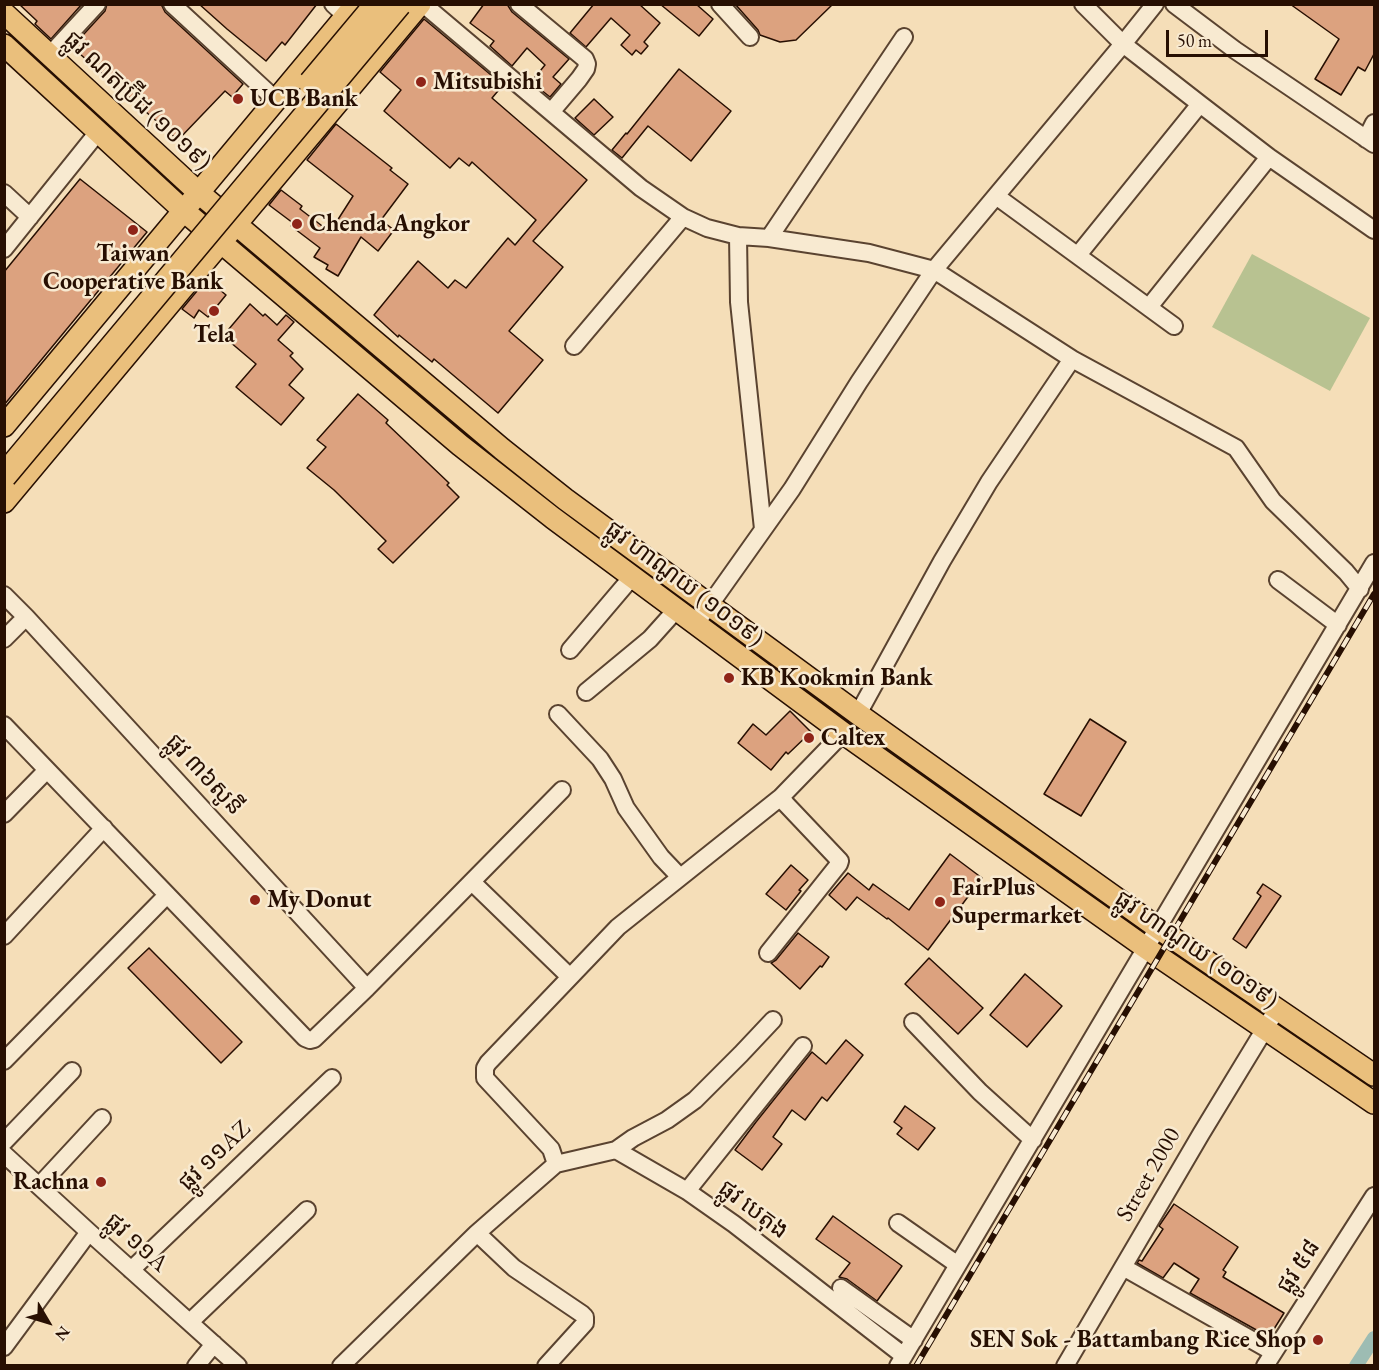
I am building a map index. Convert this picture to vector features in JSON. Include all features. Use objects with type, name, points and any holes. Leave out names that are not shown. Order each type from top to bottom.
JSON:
[{"type":"highway","points":[[4,452],[377,4]]},
{"type":"highway","points":[[4,476],[399,4]]},
{"type":"main road","points":[[4,502],[422,4]]},
{"type":"main road","points":[[4,426],[276,100],[345,8]]},
{"type":"main road","points":[[345,8],[344,32],[352,46],[367,52],[385,47]]},
{"type":"main road","name":"ផ្លូវ ណតប្រ៊ីដ (១០១៩)","points":[[4,14],[236,225]]},
{"type":"main road","name":"ផ្លូវ ណតប្រ៊ីដ (១០១៩)","points":[[4,45],[221,243]]},
{"type":"main road","name":"ផ្លូវ ហាណូយ (១០១៩)","points":[[236,225],[502,449],[565,499],[858,714],[1158,928],[1374,1075]]},
{"type":"main road","name":"ផ្លូវ ហាណូយ (១០១៩)","points":[[221,243],[478,460],[676,610],[843,733],[1146,948],[1374,1103]]},
{"type":"main road","points":[[4,434],[12,432],[28,439],[35,452],[34,467]]},
{"type":"street","points":[[49,56],[97,4]]},
{"type":"street","points":[[172,4],[276,100]]},
{"type":"street","points":[[422,4],[641,188],[683,217],[707,228],[738,236],[769,237],[869,253],[934,270],[1072,359],[1236,448],[1274,501],[1346,572],[1360,589]]},
{"type":"street","points":[[519,4],[585,59],[587,64],[579,79],[551,112]]},
{"type":"street","points":[[720,4],[750,37]]},
{"type":"street","points":[[1083,4],[1124,44],[1200,104],[1269,157],[1374,230]]},
{"type":"street","points":[[695,624],[792,489],[934,270],[1155,4]]},
{"type":"street","points":[[1174,4],[1235,50],[1370,142],[1374,123]]},
{"type":"street","points":[[769,237],[904,37]]},
{"type":"street","points":[[1078,255],[1200,104]]},
{"type":"street","points":[[4,249],[98,132]]},
{"type":"street","points":[[1149,306],[1269,157]]},
{"type":"street","points":[[4,193],[30,217]]},
{"type":"street","points":[[996,196],[1174,326]]},
{"type":"street","points":[[574,346],[683,217]]},
{"type":"street","points":[[738,236],[739,302],[763,529]]},
{"type":"street","points":[[858,714],[942,561],[989,482],[1072,359]]},
{"type":"street","points":[[901,1361],[1374,563]]},
{"type":"street","points":[[570,650],[632,577]]},
{"type":"street","points":[[1278,580],[1338,625]]},
{"type":"street","name":"ផ្លូវ ៣៦សូនី","points":[[4,595],[367,988]]},
{"type":"street","points":[[586,692],[651,639],[676,610]]},
{"type":"street","points":[[4,639],[26,617]]},
{"type":"street","points":[[558,714],[600,759],[626,808],[661,857],[680,877]]},
{"type":"street","points":[[4,725],[305,1038],[310,1040],[314,1039],[367,988],[562,790]]},
{"type":"street","points":[[556,1164],[551,1149],[485,1078],[485,1068],[488,1063],[618,927],[781,797],[843,733]]},
{"type":"street","points":[[4,814],[47,770]]},
{"type":"street","points":[[768,953],[840,861],[781,797]]},
{"type":"street","points":[[4,936],[104,828]]},
{"type":"street","points":[[472,882],[570,977]]},
{"type":"street","points":[[4,1061],[167,895]]},
{"type":"street","name":"Street 2000","points":[[1065,1365],[1200,1134],[1277,1009]]},
{"type":"street","points":[[341,1365],[477,1233],[556,1164],[616,1150],[633,1137],[667,1120],[695,1100],[773,1020]]},
{"type":"street","points":[[913,1022],[980,1092],[1033,1140]]},
{"type":"street","points":[[687,1191],[803,1046]]},
{"type":"street","points":[[4,1142],[72,1071]]},
{"type":"street","name":"ផ្លូវ ១១AZ","points":[[131,1270],[332,1078]]},
{"type":"street","points":[[39,1186],[102,1118]]},
{"type":"street","name":"ផ្លូវ បេតុង","points":[[616,1150],[687,1191],[734,1224],[901,1361]]},
{"type":"street","name":"ផ្លូវ ១១A","points":[[4,1154],[238,1365]]},
{"type":"street","name":"ផ្លូវ ៥៨","points":[[1269,1359],[1374,1196]]},
{"type":"street","points":[[190,1322],[307,1210]]},
{"type":"street","points":[[898,1223],[958,1265]]},
{"type":"street","points":[[4,1347],[89,1232]]},
{"type":"street","points":[[477,1233],[514,1268],[585,1317],[585,1323],[546,1365]]},
{"type":"street","points":[[1123,1267],[1269,1359]]},
{"type":"street","points":[[841,1288],[914,1340]]},
{"type":"street","points":[[196,1365],[214,1344]]},
{"type":"green space","points":[[1252,254],[1370,318],[1330,391],[1212,327]]},
{"type":"building","points":[[19,4],[82,4],[51,39],[35,24],[37,21]]},
{"type":"building","points":[[107,4],[161,4],[165,12],[243,84],[232,97],[225,91],[178,140],[72,47],[105,11]]},
{"type":"building","points":[[199,4],[317,4],[285,45],[282,42],[266,61]]},
{"type":"building","points":[[484,4],[507,4],[512,12],[569,59],[553,77],[561,84],[550,97],[531,82],[545,65],[527,48],[512,66],[490,46],[494,41],[470,23]]},
{"type":"building","points":[[594,4],[639,4],[660,23],[644,42],[648,46],[641,54],[636,50],[632,55],[621,45],[630,35],[611,18],[586,47],[570,33]]},
{"type":"building","points":[[660,4],[696,4],[713,19],[699,36]]},
{"type":"building","points":[[735,4],[833,4],[796,40],[780,42],[760,35]]},
{"type":"building","points":[[1290,4],[1374,4],[1374,54],[1365,71],[1358,67],[1341,95],[1315,79],[1339,39]]},
{"type":"building","points":[[424,19],[503,85],[492,98],[587,180],[533,241],[563,267],[509,331],[543,360],[498,413],[434,359],[432,362],[399,335],[398,337],[374,315],[418,261],[448,288],[455,280],[466,288],[508,238],[515,245],[536,220],[472,162],[469,166],[459,158],[450,168],[384,111],[401,90],[380,72]]},
{"type":"building","points":[[679,69],[731,111],[691,161],[648,126],[622,158],[612,150]]},
{"type":"building","points":[[594,99],[613,117],[594,135],[575,118]]},
{"type":"building","points":[[336,124],[392,168],[390,170],[408,184],[381,220],[394,230],[378,251],[361,237],[338,276],[326,269],[328,265],[314,257],[320,248],[291,226],[293,223],[269,205],[281,190],[302,206],[300,209],[330,232],[353,196],[307,160]]},
{"type":"building","points":[[80,179],[147,232],[4,405],[4,272]]},
{"type":"building","points":[[207,279],[226,295],[208,317],[199,310],[194,318],[182,309]]},
{"type":"building","points":[[250,304],[277,325],[286,315],[294,322],[278,340],[293,353],[290,356],[303,369],[289,385],[304,398],[281,425],[236,387],[256,364],[223,336]]},
{"type":"building","points":[[358,394],[388,420],[386,423],[449,483],[447,485],[459,497],[393,563],[378,549],[386,541],[334,490],[307,468],[326,447],[317,440]]},
{"type":"building","points":[[790,711],[811,732],[788,754],[786,752],[771,770],[738,743],[753,724],[766,735]]},
{"type":"building","points":[[1090,719],[1126,742],[1081,816],[1044,794]]},
{"type":"building","name":"FairPlus Supermarket","points":[[950,854],[982,878],[928,950],[857,897],[846,910],[829,895],[848,873],[869,890],[873,884],[909,910]]},
{"type":"building","points":[[791,865],[808,880],[786,910],[766,894]]},
{"type":"building","points":[[1263,884],[1281,896],[1246,948],[1233,939],[1261,896],[1257,893]]},
{"type":"building","points":[[798,933],[829,957],[800,989],[771,963]]},
{"type":"building","points":[[149,948],[242,1042],[221,1063],[128,968]]},
{"type":"building","points":[[929,958],[983,1008],[958,1034],[905,984]]},
{"type":"building","points":[[1025,974],[1062,1006],[1027,1047],[990,1015]]},
{"type":"building","points":[[846,1040],[863,1055],[827,1101],[822,1097],[805,1120],[792,1110],[773,1137],[782,1144],[762,1170],[735,1150],[812,1052],[826,1064]]},
{"type":"building","points":[[905,1106],[935,1128],[918,1150],[897,1134],[902,1128],[894,1122]]},
{"type":"building","points":[[1174,1204],[1238,1247],[1223,1270],[1226,1272],[1223,1277],[1284,1313],[1269,1337],[1190,1293],[1199,1279],[1174,1263],[1163,1278],[1137,1263],[1139,1260],[1142,1261],[1163,1229],[1159,1226]]},
{"type":"building","points":[[833,1216],[902,1266],[877,1301],[847,1279],[839,1277],[850,1263],[816,1239]]},
{"type":"waterway","points":[[1356,1366],[1374,1338]]},
{"type":"railway","points":[[916,1366],[1374,594]]},
{"type":"place","name":"Mitsubishi","points":[[421,82]]},
{"type":"place","name":"UCB Bank","points":[[238,99]]},
{"type":"place","name":"Chenda Angkor","points":[[297,224]]},
{"type":"place","name":"Taiwan Cooperative Bank","points":[[133,230]]},
{"type":"place","name":"Tela","points":[[214,311]]},
{"type":"place","name":"KB Kookmin Bank","points":[[729,678]]},
{"type":"place","name":"Caltex","points":[[809,738]]},
{"type":"place","name":"My Donut","points":[[255,900]]},
{"type":"place","name":"FairPlus Supermarket","points":[[940,902]]},
{"type":"place","name":"Rachna","points":[[101,1182]]},
{"type":"place","name":"SEN Sok - Battambang Rice Shop","points":[[1318,1340]]}]
